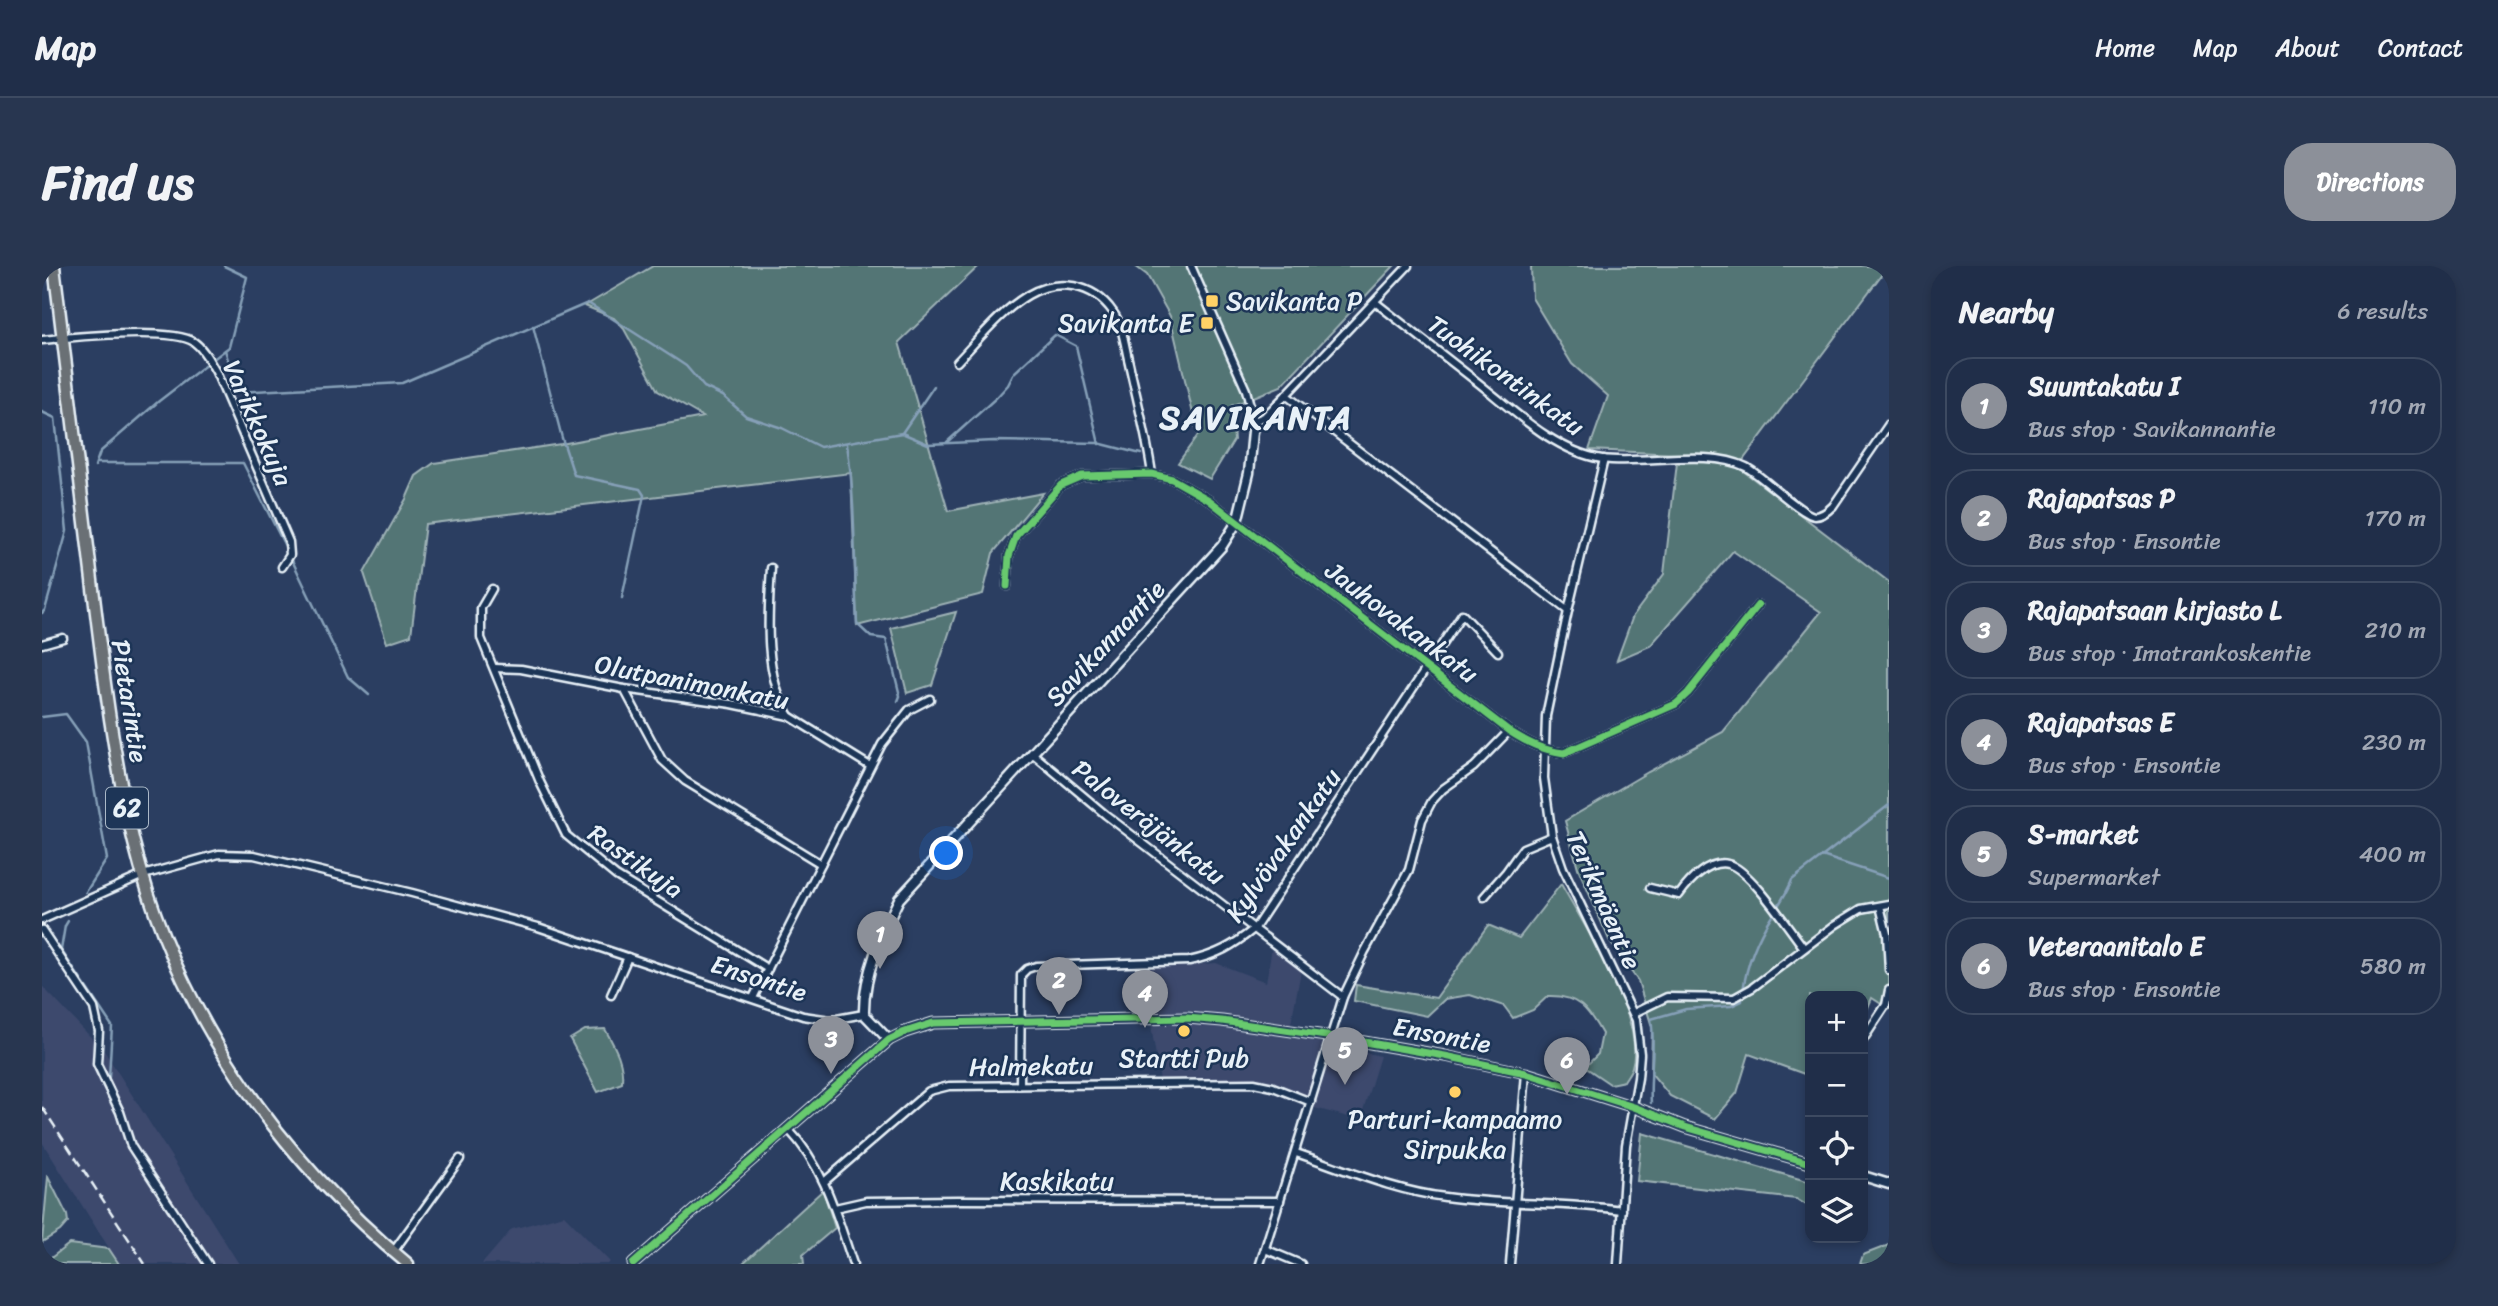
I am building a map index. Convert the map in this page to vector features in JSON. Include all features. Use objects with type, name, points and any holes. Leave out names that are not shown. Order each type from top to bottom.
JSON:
[{"type":"main road","name":"Pietarintie","points":[[54,266],[115,750],[143,875],[183,979],[237,1078],[291,1149],[347,1209],[408,1264]]},
{"type":"street","name":"Savikannantie","points":[[864,1014],[869,976],[881,935],[900,899],[1222,546],[1237,522],[1249,473],[1254,421],[1247,390],[1191,266]]},
{"type":"street","points":[[1254,421],[1264,417],[1286,395],[1408,266]]},
{"type":"street","points":[[957,362],[999,318],[1027,295],[1054,284],[1079,286],[1098,296],[1115,313],[1148,445],[1152,474],[1082,476],[1061,485],[1016,536],[1009,556],[1007,586]]},
{"type":"street","name":"Tuohikontinkatu","points":[[1375,302],[1528,422],[1572,450],[1604,459],[1726,460],[1745,467],[1775,487],[1807,514],[1815,516],[1825,513],[1833,506],[1889,424]]},
{"type":"street","name":"Varikkokuja","points":[[42,340],[176,335],[193,341],[206,354],[216,372],[289,542],[290,555],[282,567]]},
{"type":"street","points":[[1286,395],[1568,611]]},
{"type":"street","name":"Terikmäentie","points":[[1604,459],[1546,716],[1544,778],[1552,836],[1577,900],[1634,1013],[1640,1054],[1634,1107],[1626,1145],[1618,1264]]},
{"type":"street","name":"Jauhovakankatu","points":[[1152,474],[1172,479],[1192,489],[1509,731],[1544,750]]},
{"type":"street","points":[[771,568],[767,628],[782,704],[789,716]]},
{"type":"street","name":"Rastikuja","points":[[492,589],[481,608],[480,624],[484,647],[495,668],[540,782],[566,835],[616,876],[768,969]]},
{"type":"street","points":[[1544,750],[1564,753],[1676,704],[1688,693],[1758,605]]},
{"type":"street","name":"Kylvövakankatu","points":[[1020,1085],[1021,975],[1027,969],[1036,966],[1201,958],[1213,956],[1230,947],[1255,928],[1462,614],[1498,652]]},
{"type":"street","points":[[42,644],[63,638]]},
{"type":"street","name":"Olutpanimonkatu","points":[[495,668],[521,669],[789,716],[870,766]]},
{"type":"street","points":[[624,689],[662,760],[684,781],[821,864]]},
{"type":"street","points":[[753,998],[870,766],[909,710],[930,699]]},
{"type":"street","points":[[1260,1264],[1343,997],[1409,870],[1422,820],[1432,801],[1443,789],[1474,767],[1509,731]]},
{"type":"street","name":"Paloveräjänkatu","points":[[1032,753],[1106,815],[1343,997]]},
{"type":"street","points":[[1484,897],[1523,848],[1552,836]]},
{"type":"street","name":"Ensontie","points":[[42,920],[143,875],[219,854],[254,855],[538,927],[816,1018],[831,1020],[864,1014]]},
{"type":"street","points":[[1650,888],[1679,895],[1701,873],[1714,866],[1729,864],[1743,872],[1760,890],[1804,948]]},
{"type":"street","points":[[1634,1013],[1667,997],[1734,998],[1752,988],[1860,909],[1889,904]]},
{"type":"street","points":[[1880,905],[1887,934],[1889,970]]},
{"type":"street","points":[[42,930],[94,1008],[99,1021],[97,1064],[120,1112],[131,1146],[208,1264]]},
{"type":"street","points":[[611,995],[628,957]]},
{"type":"street","points":[[1868,1032],[1886,1005],[1889,990]]},
{"type":"street","points":[[864,1014],[889,1040]]},
{"type":"street","name":"Ensontie","points":[[632,1264],[889,1040],[933,1023],[1187,1018],[1332,1037],[1526,1073],[1634,1107],[1685,1127],[1805,1162]]},
{"type":"street","points":[[1510,1264],[1526,1073]]},
{"type":"street","name":"Halmekatu","points":[[824,1182],[929,1091],[949,1086],[1254,1083],[1273,1087],[1311,1102]]},
{"type":"street","points":[[788,1129],[809,1154],[824,1182],[853,1264]]},
{"type":"street","points":[[1296,1153],[1412,1191],[1444,1197],[1622,1210]]},
{"type":"street","points":[[393,1252],[460,1159]]},
{"type":"street","points":[[1868,1178],[1889,1184]]},
{"type":"street","name":"Kaskikatu","points":[[835,1208],[866,1202],[958,1200],[1280,1201]]},
{"type":"street","points":[[1265,1249],[1301,1264]]},
{"type":"shaded area","points":[[1272,947],[1301,971],[1289,1034],[1380,1056],[1360,1120],[1307,1106],[1308,1096],[1249,1080],[1160,1081],[1152,1032],[1148,968],[1216,963],[1266,982]]},
{"type":"shaded area","points":[[42,986],[105,1052],[239,1264],[119,1264],[42,1142]]},
{"type":"shaded area","points":[[564,1215],[610,1262],[608,1264],[482,1264],[512,1229]]},
{"type":"green space","points":[[653,266],[979,266],[899,342],[948,511],[1043,493],[993,553],[983,594],[857,626],[851,473],[425,524],[411,635],[387,643],[364,573],[416,476],[434,463],[561,444],[703,417],[658,391],[624,329],[614,318],[585,306]]},
{"type":"green space","points":[[1135,266],[1394,266],[1281,386],[1231,406],[1234,440],[1210,479],[1178,463],[1198,435],[1170,316],[1147,275]]},
{"type":"green space","points":[[1531,266],[1888,266],[1738,467],[1889,582],[1889,1009],[1872,998],[1868,1007],[1868,991],[1805,991],[1805,1074],[1749,1054],[1737,1093],[1715,1119],[1670,1096],[1651,1073],[1652,1027],[1638,981],[1610,942],[1578,868],[1565,821],[1723,732],[1821,612],[1733,551],[1650,646],[1617,660],[1633,616],[1664,574],[1678,454],[1589,450],[1608,396],[1572,364],[1532,298]]},
{"type":"green space","points":[[956,612],[932,685],[907,693],[891,628]]},
{"type":"green space","points":[[1561,884],[1611,974],[1630,1025],[1634,1048],[1632,1067],[1624,1081],[1610,1084],[1585,1067],[1598,1054],[1602,1034],[1587,1011],[1567,998],[1548,996],[1533,1010],[1513,1018],[1504,1006],[1470,995],[1445,999],[1427,1016],[1354,1001],[1356,985],[1436,998],[1488,925],[1519,938]]},
{"type":"green space","points":[[605,1029],[620,1061],[622,1083],[598,1092],[570,1039],[585,1030]]},
{"type":"green space","points":[[1642,1133],[1805,1181],[1805,1204],[1796,1199],[1637,1181]]},
{"type":"green space","points":[[48,1177],[68,1222],[60,1231],[42,1242]]},
{"type":"green space","points":[[823,1190],[835,1228],[803,1255],[804,1264],[742,1264]]},
{"type":"green space","points":[[69,1244],[109,1249],[119,1264],[43,1264]]},
{"type":"green space","points":[[1889,1245],[1889,1264],[1860,1264],[1863,1255]]},
{"type":"waterway","points":[[95,466],[100,452],[159,401],[229,347],[247,277],[224,266]]},
{"type":"waterway","points":[[225,350],[238,392],[402,383],[588,303],[686,366],[704,387],[723,396],[746,416],[782,428],[820,447],[902,433],[928,444],[994,441],[1098,443],[1141,454]]},
{"type":"waterway","points":[[533,326],[574,475],[640,489],[644,495],[622,598]]},
{"type":"waterway","points":[[947,442],[997,397],[1014,373],[1055,335],[1076,346],[1099,444]]},
{"type":"waterway","points":[[902,433],[934,386]]},
{"type":"waterway","points":[[42,412],[55,418],[67,531],[42,613]]},
{"type":"waterway","points":[[847,444],[853,511],[857,624],[871,637],[886,639],[900,696],[898,701]]},
{"type":"waterway","points":[[96,463],[243,463],[287,550]]},
{"type":"waterway","points":[[290,556],[348,677],[369,695]]},
{"type":"waterway","points":[[42,717],[66,714],[86,742],[107,859],[86,892]]},
{"type":"waterway","points":[[1651,1103],[1651,1019],[1686,1009],[1731,1006],[1742,1001],[1753,951],[1792,880],[1889,805]]},
{"type":"waterway","points":[[1822,856],[1889,878]]},
{"type":"waterway","points":[[68,921],[61,950],[112,1026],[109,1077]]},
{"type":"railway","points":[[42,1107],[145,1264]]},
{"type":"cycle path","points":[[1007,586],[1009,556],[1016,536],[1061,485],[1082,476],[1152,474],[1172,479],[1209,500],[1509,731],[1535,745],[1564,753],[1676,704],[1688,693],[1758,605]]},
{"type":"cycle path","points":[[633,1264],[889,1040],[933,1023],[1187,1018],[1347,1039],[1526,1073],[1634,1107],[1685,1127],[1805,1162]]},
{"type":"place","name":"Savikanta P","points":[[1212,301]]},
{"type":"place","name":"Savikanta E","points":[[1207,323]]},
{"type":"place","name":"Suuntakatu I","points":[[880,969]]},
{"type":"place","name":"Rajapatsas P","points":[[1059,1015]]},
{"type":"place","name":"Rajapatsas E","points":[[1145,1028]]},
{"type":"place","name":"Startti Pub","points":[[1184,1031]]},
{"type":"place","name":"Rajapatsaan kirjasto L","points":[[831,1074]]},
{"type":"place","name":"S-market","points":[[1345,1085]]},
{"type":"place","name":"Parturi-kampaamo Sirpukka","points":[[1455,1092]]},
{"type":"place","name":"Veteraanitalo E","points":[[1567,1095]]},
{"type":"district","name":"SAVIKANTA","points":[[1256,418]]}]
